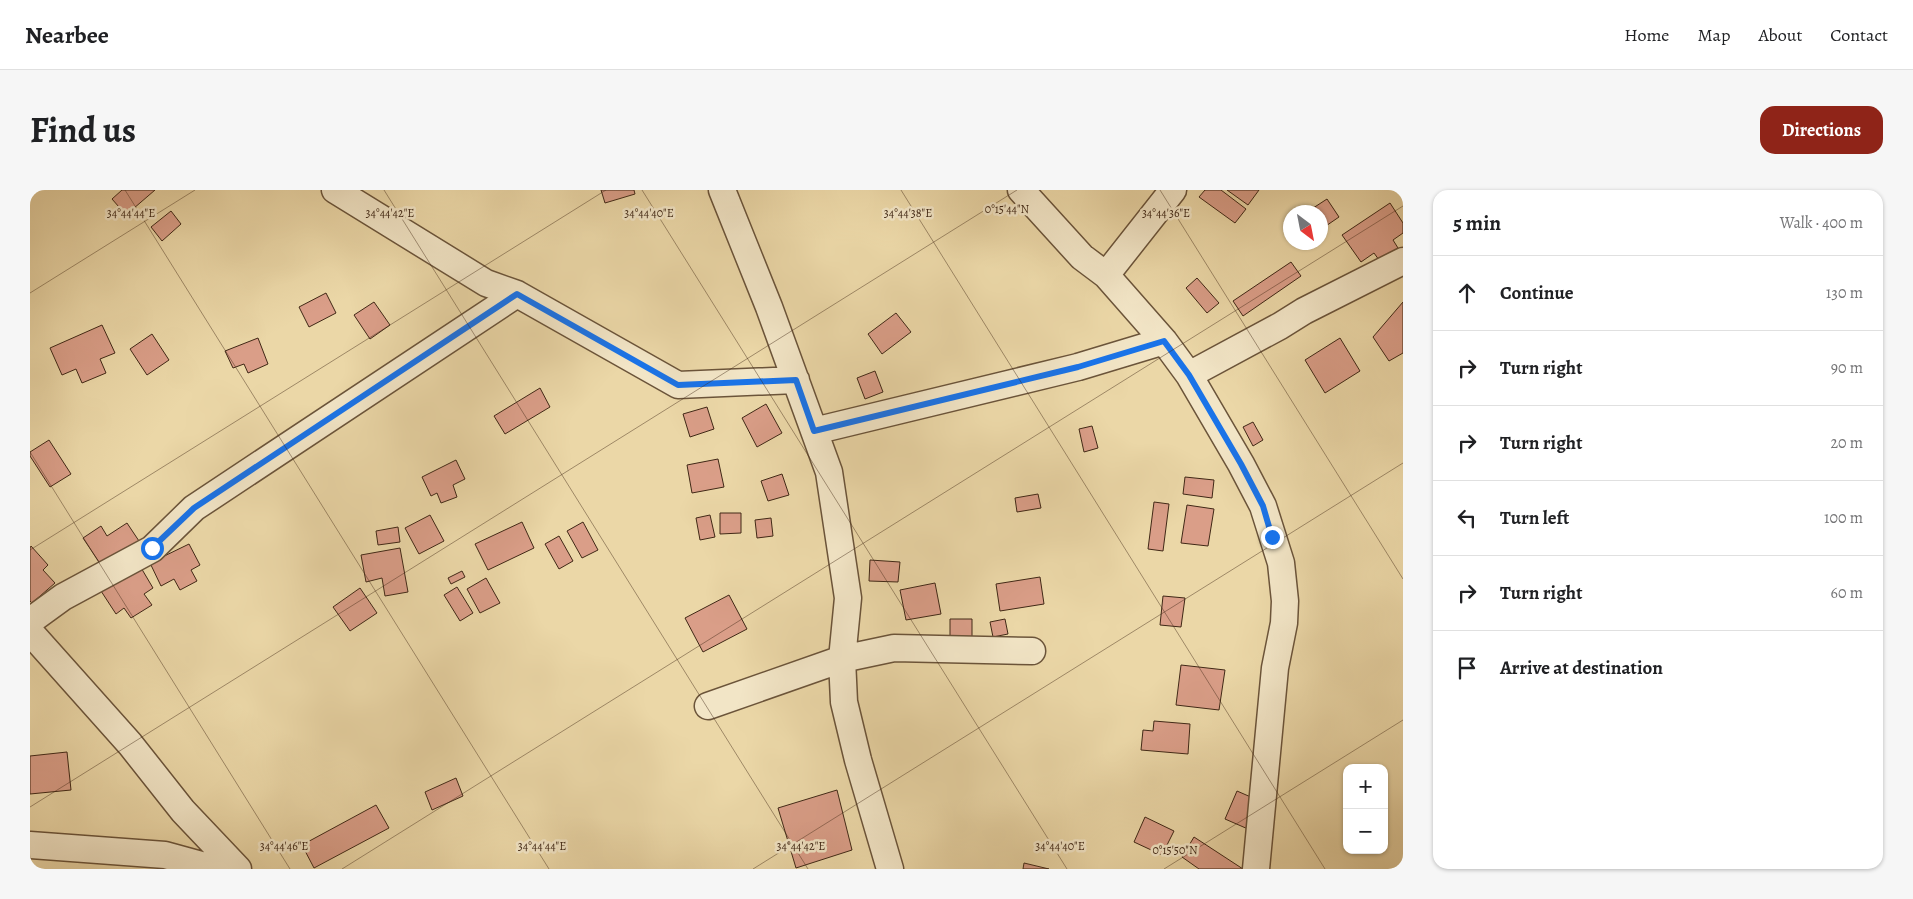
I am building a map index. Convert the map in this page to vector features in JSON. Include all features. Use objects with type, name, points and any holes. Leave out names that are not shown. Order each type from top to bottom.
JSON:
[{"type":"street","points":[[335,190],[486,283],[517,294],[678,385],[796,380]]},
{"type":"street","points":[[722,190],[769,307],[829,472],[848,598],[842,659],[844,702],[858,760],[890,869]]},
{"type":"street","points":[[1021,190],[1082,257],[1106,275],[1164,341],[1189,375],[1241,464],[1263,506],[1280,563],[1285,601],[1284,623],[1275,668],[1256,869]]},
{"type":"street","points":[[1106,275],[1173,190]]},
{"type":"street","points":[[1189,375],[1304,311],[1403,261]]},
{"type":"street","points":[[30,621],[63,597],[152,548],[194,508],[517,294]]},
{"type":"street","points":[[814,431],[1078,367],[1164,341]]},
{"type":"street","points":[[30,632],[130,744],[183,811],[238,869]]},
{"type":"street","points":[[708,706],[842,659],[894,648],[1032,650]]},
{"type":"street","points":[[30,845],[165,855],[216,869]]},
{"type":"building","points":[[122,190],[155,190],[126,215],[112,199]]},
{"type":"building","points":[[601,190],[634,190],[635,194],[605,203]]},
{"type":"building","points":[[1205,190],[1221,190],[1246,209],[1235,223],[1199,197]]},
{"type":"building","points":[[1227,190],[1259,190],[1248,205]]},
{"type":"building","points":[[1327,199],[1339,217],[1328,225],[1328,205],[1318,205]]},
{"type":"building","points":[[1390,203],[1403,223],[1403,233],[1393,240],[1398,248],[1379,260],[1374,253],[1361,262],[1342,235]]},
{"type":"building","points":[[171,211],[181,224],[162,241],[151,227]]},
{"type":"building","points":[[1291,262],[1301,276],[1243,316],[1233,301]]},
{"type":"building","points":[[1197,278],[1219,303],[1207,313],[1186,288]]},
{"type":"building","points":[[326,293],[336,313],[309,327],[299,307]]},
{"type":"building","points":[[374,302],[390,325],[370,339],[354,315]]},
{"type":"building","points":[[1403,302],[1403,353],[1389,361],[1373,337]]},
{"type":"building","points":[[896,313],[911,332],[882,354],[868,334]]},
{"type":"building","points":[[102,325],[115,353],[100,359],[106,373],[82,383],[76,369],[62,375],[50,348]]},
{"type":"building","points":[[152,334],[169,360],[147,375],[130,349]]},
{"type":"building","points":[[258,338],[268,364],[248,373],[244,364],[233,368],[225,351]]},
{"type":"building","points":[[1340,338],[1360,371],[1325,393],[1305,360]]},
{"type":"building","points":[[875,371],[883,392],[865,399],[857,378]]},
{"type":"building","points":[[540,388],[550,407],[505,434],[494,416]]},
{"type":"building","points":[[766,404],[782,433],[757,447],[742,418]]},
{"type":"building","points":[[707,407],[714,429],[690,437],[683,414]]},
{"type":"building","points":[[1253,422],[1263,440],[1253,446],[1243,427]]},
{"type":"building","points":[[1092,426],[1098,448],[1084,452],[1079,429]]},
{"type":"building","points":[[49,440],[71,474],[50,487],[30,456],[30,452]]},
{"type":"building","points":[[718,459],[724,487],[692,493],[687,465]]},
{"type":"building","points":[[456,460],[465,479],[453,485],[457,497],[441,503],[437,493],[431,496],[422,477]]},
{"type":"building","points":[[782,474],[789,495],[768,501],[761,481]]},
{"type":"building","points":[[1185,477],[1214,480],[1212,498],[1183,494]]},
{"type":"building","points":[[1038,494],[1041,508],[1017,512],[1015,498]]},
{"type":"building","points":[[1154,502],[1169,504],[1163,551],[1148,549]]},
{"type":"building","points":[[1187,505],[1214,509],[1208,546],[1181,543]]},
{"type":"building","points":[[720,513],[741,513],[741,533],[720,534]]},
{"type":"building","points":[[430,515],[444,541],[419,554],[405,528]]},
{"type":"building","points":[[710,515],[715,537],[700,540],[696,518]]},
{"type":"building","points":[[771,518],[773,536],[757,538],[755,520]]},
{"type":"building","points":[[522,522],[534,548],[488,570],[475,544]]},
{"type":"building","points":[[583,522],[598,550],[582,558],[567,531]]},
{"type":"building","points":[[127,523],[141,544],[103,568],[83,538],[101,526],[107,536]]},
{"type":"building","points":[[398,527],[400,542],[378,545],[376,531]]},
{"type":"building","points":[[559,536],[573,561],[559,569],[545,544]]},
{"type":"building","points":[[189,544],[200,565],[191,570],[197,581],[180,590],[174,579],[161,586],[150,563]]},
{"type":"building","points":[[31,546],[48,565],[43,570],[55,583],[32,603],[30,601]]},
{"type":"building","points":[[400,548],[408,592],[385,596],[382,578],[366,582],[361,555]]},
{"type":"building","points":[[870,560],[900,562],[898,582],[869,581]]},
{"type":"building","points":[[140,566],[153,588],[144,594],[152,605],[131,618],[124,608],[116,614],[101,591]]},
{"type":"building","points":[[462,571],[465,577],[451,584],[448,578]]},
{"type":"building","points":[[1040,577],[1044,604],[1000,611],[996,584]]},
{"type":"building","points":[[486,578],[500,603],[480,613],[467,589]]},
{"type":"building","points":[[935,583],[941,614],[906,620],[900,590]]},
{"type":"building","points":[[457,587],[473,613],[460,621],[444,595]]},
{"type":"building","points":[[360,588],[377,613],[350,631],[333,607]]},
{"type":"building","points":[[729,595],[747,629],[703,652],[685,618]]},
{"type":"building","points":[[1163,596],[1185,598],[1181,627],[1160,625]]},
{"type":"building","points":[[950,619],[972,619],[972,639],[950,639]]},
{"type":"building","points":[[1005,619],[1008,634],[993,637],[990,622]]},
{"type":"building","points":[[1181,665],[1225,670],[1219,710],[1176,705]]},
{"type":"building","points":[[1154,721],[1190,724],[1188,754],[1141,750],[1143,730],[1153,731]]},
{"type":"building","points":[[67,752],[71,790],[30,794],[30,756]]},
{"type":"building","points":[[456,778],[463,796],[432,810],[425,792]]},
{"type":"building","points":[[837,790],[852,850],[796,868],[778,808]]},
{"type":"building","points":[[1237,791],[1260,801],[1248,829],[1225,819]]},
{"type":"building","points":[[376,805],[389,828],[314,868],[302,845]]},
{"type":"building","points":[[1145,817],[1174,831],[1162,855],[1134,842]]},
{"type":"building","points":[[1194,837],[1243,869],[1199,869],[1182,857]]},
{"type":"building","points":[[1024,863],[1049,869],[1023,869]]},
{"type":"route","points":[[152,548],[194,508],[517,294],[678,385],[796,380],[814,431],[1078,367],[1164,341],[1189,375],[1241,464],[1263,506],[1272,537]]}]
